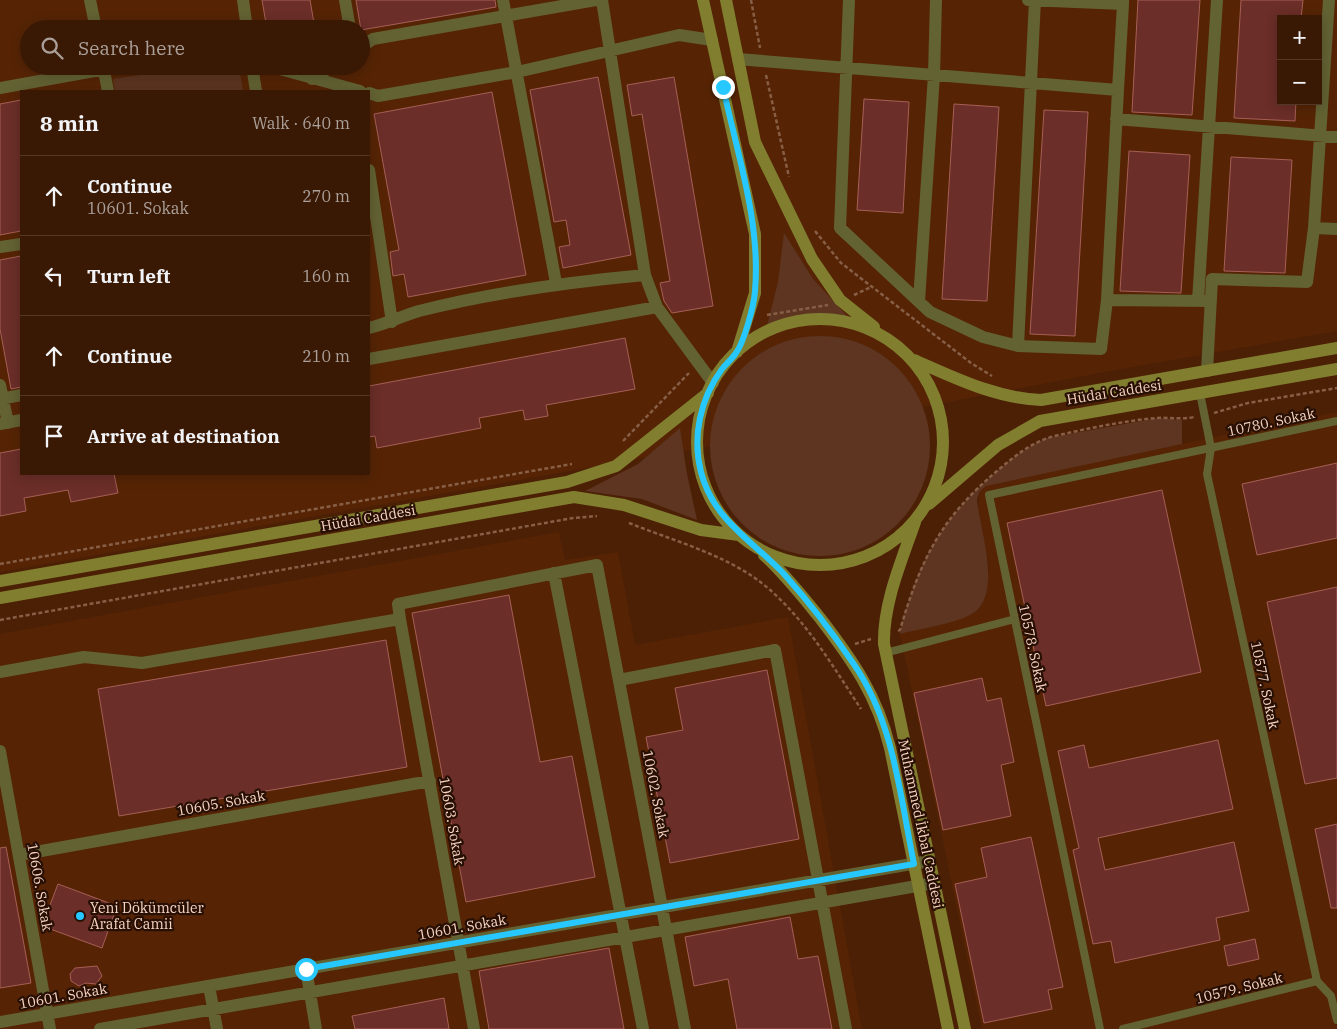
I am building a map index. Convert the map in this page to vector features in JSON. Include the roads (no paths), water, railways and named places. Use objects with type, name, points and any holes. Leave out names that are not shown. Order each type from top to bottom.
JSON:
[{"type":"street","points":[[90,0],[94,20]]},
{"type":"street","points":[[243,0],[246,20]]},
{"type":"street","points":[[345,0],[348,20]]},
{"type":"street","points":[[503,0],[556,283]]},
{"type":"street","points":[[370,41],[596,0]]},
{"type":"street","points":[[602,0],[612,50],[645,275],[657,306],[697,364],[710,388]]},
{"type":"street","points":[[703,0],[755,234],[755,293],[737,352]]},
{"type":"street","points":[[726,0],[756,142],[812,259],[840,300],[910,358],[929,384],[940,415],[942,455],[937,479],[920,513]]},
{"type":"street","points":[[849,0],[840,228],[930,312],[983,336],[1018,346],[1101,349],[1107,300],[1123,2],[1032,0],[1031,83],[1018,346]]},
{"type":"street","points":[[919,301],[934,75],[936,0]]},
{"type":"street","points":[[1207,371],[1204,301],[1209,126],[1218,0]]},
{"type":"street","points":[[1204,301],[1212,280],[1307,282],[1314,228],[1329,0]]},
{"type":"street","points":[[370,94],[378,96],[517,72],[679,34],[712,40]]},
{"type":"street","points":[[738,59],[1118,90]]},
{"type":"street","points":[[0,88],[68,75]]},
{"type":"street","points":[[105,75],[108,90]]},
{"type":"street","points":[[253,75],[256,90]]},
{"type":"street","points":[[297,75],[352,90]]},
{"type":"street","points":[[312,80],[319,75]]},
{"type":"street","points":[[1116,119],[1337,138]]},
{"type":"street","points":[[370,177],[392,322]]},
{"type":"street","points":[[1314,228],[1337,229]]},
{"type":"street","points":[[0,248],[20,244]]},
{"type":"street","points":[[370,328],[418,312],[556,283],[645,275]]},
{"type":"street","points":[[1107,300],[1204,301]]},
{"type":"street","points":[[370,359],[657,306]]},
{"type":"street","points":[[755,546],[739,535],[716,506],[701,473],[698,436],[700,418],[710,388],[737,352],[772,329],[792,322],[812,319],[854,324],[873,331],[891,341]]},
{"type":"street","name":"Hüdai Caddesi","points":[[910,358],[981,388],[1019,399],[1041,400],[1337,348]]},
{"type":"street","name":"Hüdai Caddesi","points":[[755,546],[773,556],[812,564],[851,561],[887,544],[998,445],[1040,421],[1337,369]]},
{"type":"street","points":[[0,385],[4,424],[20,420]]},
{"type":"street","name":"Hüdai Caddesi","points":[[0,581],[566,482],[616,466],[710,388]]},
{"type":"street","points":[[1,399],[20,395]]},
{"type":"street","name":"Hüdai Caddesi","points":[[0,598],[574,497],[624,505],[700,530],[739,535]]},
{"type":"street","name":"Muhammed İkbal Caddesi","points":[[920,513],[889,606],[884,635],[885,652],[965,1029]]},
{"type":"street","name":"Muhammed İkbal Caddesi","points":[[755,546],[788,579],[825,626],[854,664],[876,703],[890,748],[948,1029]]},
{"type":"street","name":"10602. Sokak","points":[[554,573],[597,565],[685,1029]]},
{"type":"street","points":[[0,672],[84,657],[142,663],[400,619],[398,604],[554,573],[643,1029]]},
{"type":"street","name":"10603. Sokak","points":[[400,619],[474,1029]]},
{"type":"street","points":[[619,680],[775,650],[846,1029]]},
{"type":"street","name":"10606. Sokak","points":[[0,751],[50,1029]]},
{"type":"street","name":"10605. Sokak","points":[[19,855],[430,781]]},
{"type":"street","name":"10601. Sokak","points":[[0,1022],[929,861]]},
{"type":"street","points":[[100,1029],[934,884]]},
{"type":"street","points":[[306,969],[316,1029]]},
{"type":"street","points":[[209,986],[217,1029]]},
{"type":"lane","name":"10577. Sokak","points":[[1200,393],[1211,448],[1207,474],[1317,981]]},
{"type":"lane","name":"10780. Sokak","points":[[1211,448],[1337,421]]},
{"type":"lane","name":"10578. Sokak","points":[[1100,1029],[989,495],[1211,448]]},
{"type":"lane","points":[[885,652],[1014,619]]},
{"type":"lane","points":[[1317,981],[1331,996],[1337,1020]]},
{"type":"lane","name":"10579. Sokak","points":[[1123,1029],[1317,981]]},
{"type":"place","name":"Yeni Dökümcüler Arafat Camii","points":[[80,916]]}]
